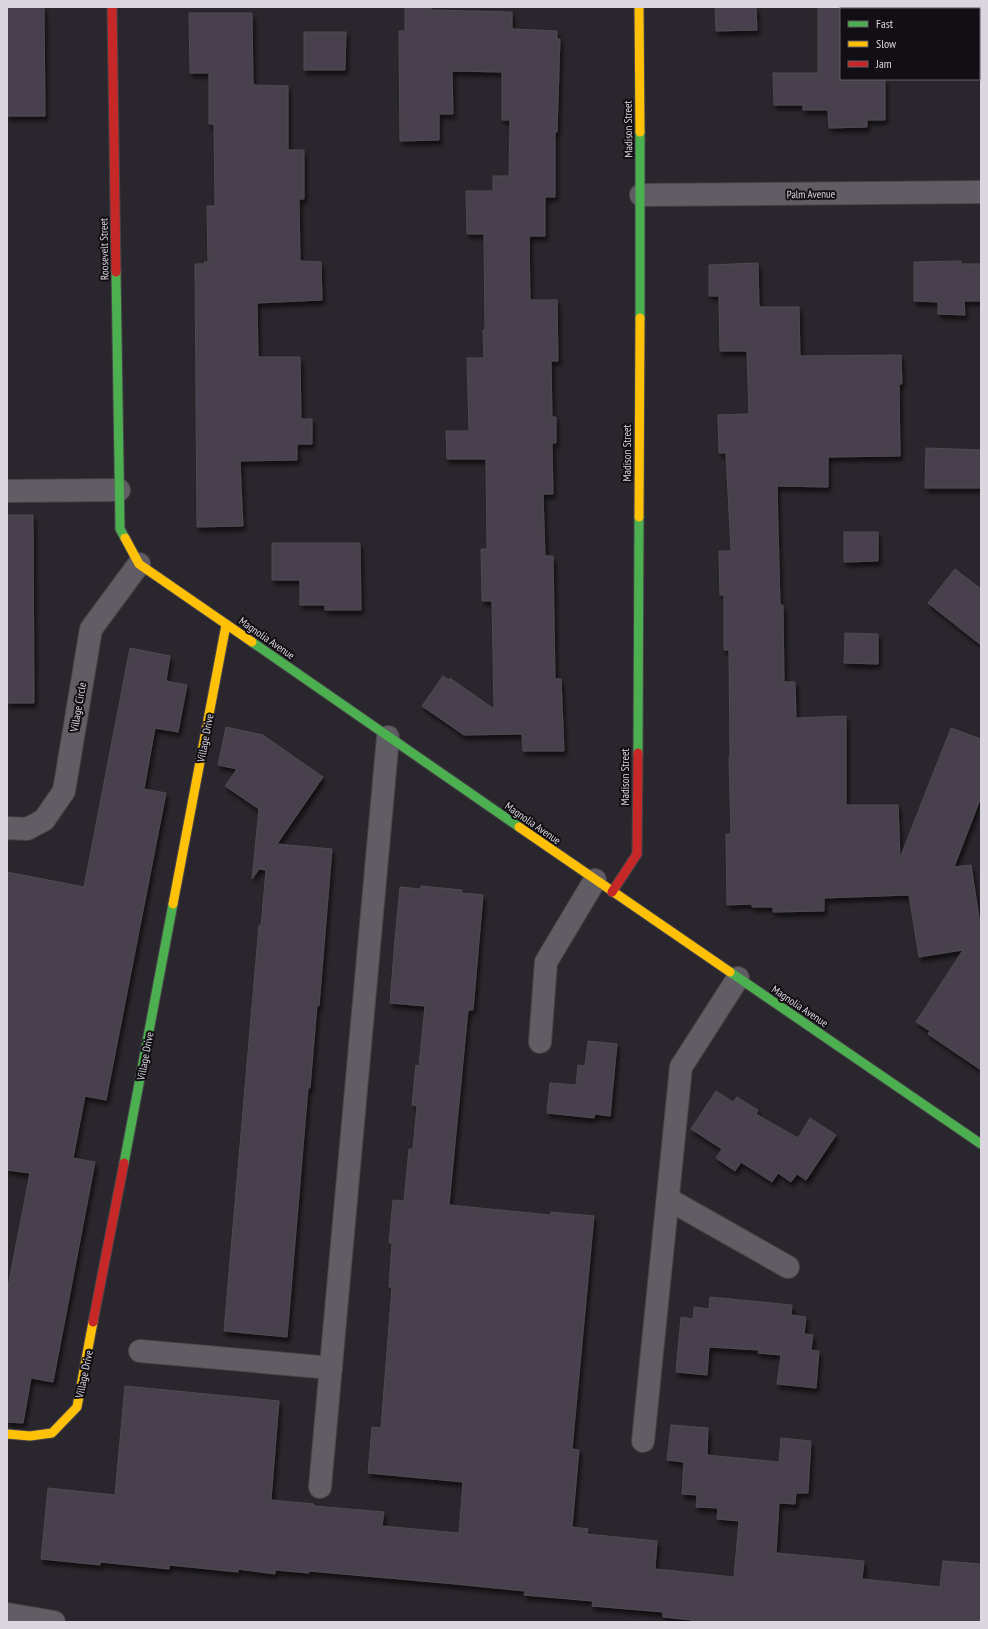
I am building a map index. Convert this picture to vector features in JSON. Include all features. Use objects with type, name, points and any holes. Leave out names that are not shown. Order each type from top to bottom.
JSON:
[{"type":"street","name":"Roosevelt Street","points":[[112,7],[119,490]]},
{"type":"street","name":"Madison Street","points":[[604,886],[637,854],[641,195],[639,7]]},
{"type":"street","name":"Palm Avenue","points":[[641,195],[981,192]]},
{"type":"street","points":[[7,491],[119,490]]},
{"type":"street","name":"Magnolia Avenue","points":[[119,490],[120,529],[139,564],[604,886],[981,1144]]},
{"type":"street","name":"Village Circle","points":[[7,828],[27,829],[44,820],[64,791],[91,629],[139,564]]},
{"type":"street","name":"Village Drive","points":[[7,1434],[30,1436],[52,1433],[77,1407],[226,625]]},
{"type":"street","points":[[320,1487],[388,737]]},
{"type":"street","points":[[540,1042],[546,962],[604,886]]},
{"type":"street","points":[[644,1441],[681,1067],[738,978]]},
{"type":"street","points":[[668,1199],[788,1267]]},
{"type":"street","points":[[140,1351],[331,1368]]},
{"type":"street","points":[[7,1614],[54,1622]]},
{"type":"building","points":[[7,7],[44,7],[45,116],[7,116]]},
{"type":"building","points":[[405,7],[431,7],[431,10],[512,12],[512,29],[557,31],[557,39],[560,39],[557,132],[555,132],[555,197],[545,197],[545,236],[529,236],[530,300],[557,300],[558,361],[551,361],[552,417],[556,417],[556,443],[552,443],[553,494],[543,494],[545,556],[553,556],[555,679],[561,679],[564,751],[523,751],[522,734],[464,735],[422,706],[443,676],[449,680],[450,678],[494,709],[492,601],[482,601],[481,549],[487,549],[486,459],[447,459],[446,431],[469,431],[467,358],[484,358],[484,234],[467,234],[466,191],[493,191],[493,176],[509,176],[510,120],[502,120],[502,72],[452,71],[453,114],[439,114],[439,140],[400,141],[399,31],[405,31]]},
{"type":"building","points":[[715,7],[756,7],[757,30],[716,31]]},
{"type":"building","points":[[818,7],[841,7],[840,80],[885,80],[885,120],[867,120],[867,127],[829,128],[828,110],[803,110],[803,105],[774,105],[773,73],[818,73]]},
{"type":"building","points":[[189,13],[252,13],[253,85],[288,86],[288,150],[304,150],[304,199],[299,199],[300,261],[321,262],[322,300],[257,303],[258,357],[300,357],[301,419],[312,419],[312,444],[297,444],[297,460],[240,461],[243,526],[197,527],[195,264],[205,264],[204,262],[208,262],[207,206],[215,206],[214,124],[209,124],[209,73],[190,73]]},
{"type":"building","points":[[304,32],[346,32],[345,70],[304,70]]},
{"type":"building","points":[[961,261],[961,264],[981,264],[981,301],[964,301],[965,315],[938,314],[938,302],[914,301],[914,262]]},
{"type":"building","points":[[758,263],[759,307],[799,307],[800,356],[901,355],[902,384],[899,384],[900,456],[828,457],[828,487],[777,486],[780,605],[783,605],[784,682],[795,682],[796,718],[846,716],[846,805],[898,805],[900,858],[951,728],[981,739],[981,797],[954,867],[971,865],[980,924],[981,923],[981,1070],[928,1034],[930,1031],[916,1022],[963,950],[919,957],[909,895],[824,898],[824,911],[773,912],[773,907],[752,907],[752,904],[727,905],[726,834],[731,834],[729,650],[724,650],[724,595],[720,595],[719,551],[731,551],[726,453],[719,453],[718,415],[749,414],[747,351],[720,351],[719,296],[709,296],[709,265]]},
{"type":"building","points":[[926,448],[981,450],[981,488],[925,488]]},
{"type":"building","points":[[7,515],[33,515],[34,703],[7,703]]},
{"type":"building","points":[[844,532],[878,532],[878,561],[844,562]]},
{"type":"building","points":[[272,543],[360,543],[361,610],[325,610],[325,605],[300,605],[300,580],[272,580]]},
{"type":"building","points":[[955,569],[981,589],[981,645],[928,603]]},
{"type":"building","points":[[845,633],[878,634],[878,664],[844,663]]},
{"type":"building","points":[[130,648],[170,656],[166,681],[187,685],[178,732],[155,728],[144,789],[166,793],[106,1100],[85,1096],[73,1158],[95,1162],[53,1382],[31,1378],[23,1423],[7,1422],[7,1292],[30,1173],[7,1170],[7,872],[84,887]]},
{"type":"building","points":[[226,727],[263,735],[323,777],[277,844],[332,849],[319,1006],[317,1005],[310,1088],[308,1088],[287,1337],[224,1331],[259,925],[261,926],[266,870],[259,869],[252,879],[259,809],[225,786],[237,769],[218,765]]},
{"type":"building","points":[[421,886],[462,890],[462,893],[483,895],[473,1010],[468,1010],[449,1205],[551,1215],[551,1212],[594,1216],[572,1449],[579,1450],[572,1527],[588,1529],[587,1534],[657,1541],[655,1569],[734,1577],[739,1521],[717,1519],[718,1508],[696,1507],[697,1495],[682,1494],[684,1462],[667,1460],[671,1425],[708,1428],[707,1455],[779,1462],[781,1438],[811,1441],[808,1493],[796,1493],[795,1504],[779,1503],[776,1553],[864,1561],[862,1579],[940,1587],[943,1561],[981,1564],[981,1622],[692,1622],[692,1620],[663,1617],[663,1612],[592,1606],[593,1601],[524,1595],[525,1591],[455,1584],[309,1571],[309,1573],[275,1570],[275,1574],[238,1569],[238,1572],[169,1565],[169,1569],[100,1562],[100,1565],[41,1559],[48,1488],[115,1495],[125,1386],[279,1401],[271,1500],[314,1504],[314,1506],[384,1512],[382,1526],[459,1533],[463,1482],[368,1473],[372,1427],[381,1428],[392,1287],[389,1287],[392,1243],[389,1243],[393,1200],[404,1201],[409,1149],[413,1149],[417,1106],[412,1105],[416,1065],[419,1066],[425,1006],[390,1003],[395,939],[400,887],[421,889]]},
{"type":"building","points":[[588,1041],[617,1044],[610,1116],[595,1114],[594,1118],[547,1113],[550,1083],[576,1085],[578,1065],[585,1066]]},
{"type":"building","points":[[716,1091],[733,1102],[737,1097],[758,1110],[756,1114],[798,1138],[810,1118],[836,1135],[806,1180],[797,1174],[791,1182],[778,1173],[772,1182],[741,1162],[735,1171],[716,1158],[722,1149],[691,1129]]},
{"type":"building","points":[[710,1297],[792,1305],[791,1315],[806,1317],[804,1334],[813,1335],[811,1350],[819,1351],[816,1388],[777,1384],[781,1355],[758,1353],[759,1350],[709,1347],[707,1375],[676,1372],[681,1317],[693,1319],[694,1307],[709,1309]]},
{"type":"traffic: fast","points":[[640,132],[640,318]]},
{"type":"traffic: fast","points":[[116,272],[120,529],[125,538]]},
{"type":"traffic: fast","points":[[638,753],[639,517]]},
{"type":"traffic: fast","points":[[252,642],[519,827]]},
{"type":"traffic: fast","points":[[124,1163],[173,904]]},
{"type":"traffic: fast","points":[[730,972],[981,1144]]},
{"type":"traffic: slow","points":[[639,7],[640,132]]},
{"type":"traffic: slow","points":[[639,517],[640,318]]},
{"type":"traffic: slow","points":[[125,538],[139,564],[252,642]]},
{"type":"traffic: slow","points":[[173,904],[226,625]]},
{"type":"traffic: slow","points":[[519,827],[730,972]]},
{"type":"traffic: slow","points":[[7,1434],[30,1436],[52,1433],[77,1407],[93,1322]]},
{"type":"traffic: jam","points":[[112,7],[116,272]]},
{"type":"traffic: jam","points":[[612,892],[637,854],[638,753]]},
{"type":"traffic: jam","points":[[93,1322],[124,1163]]}]
